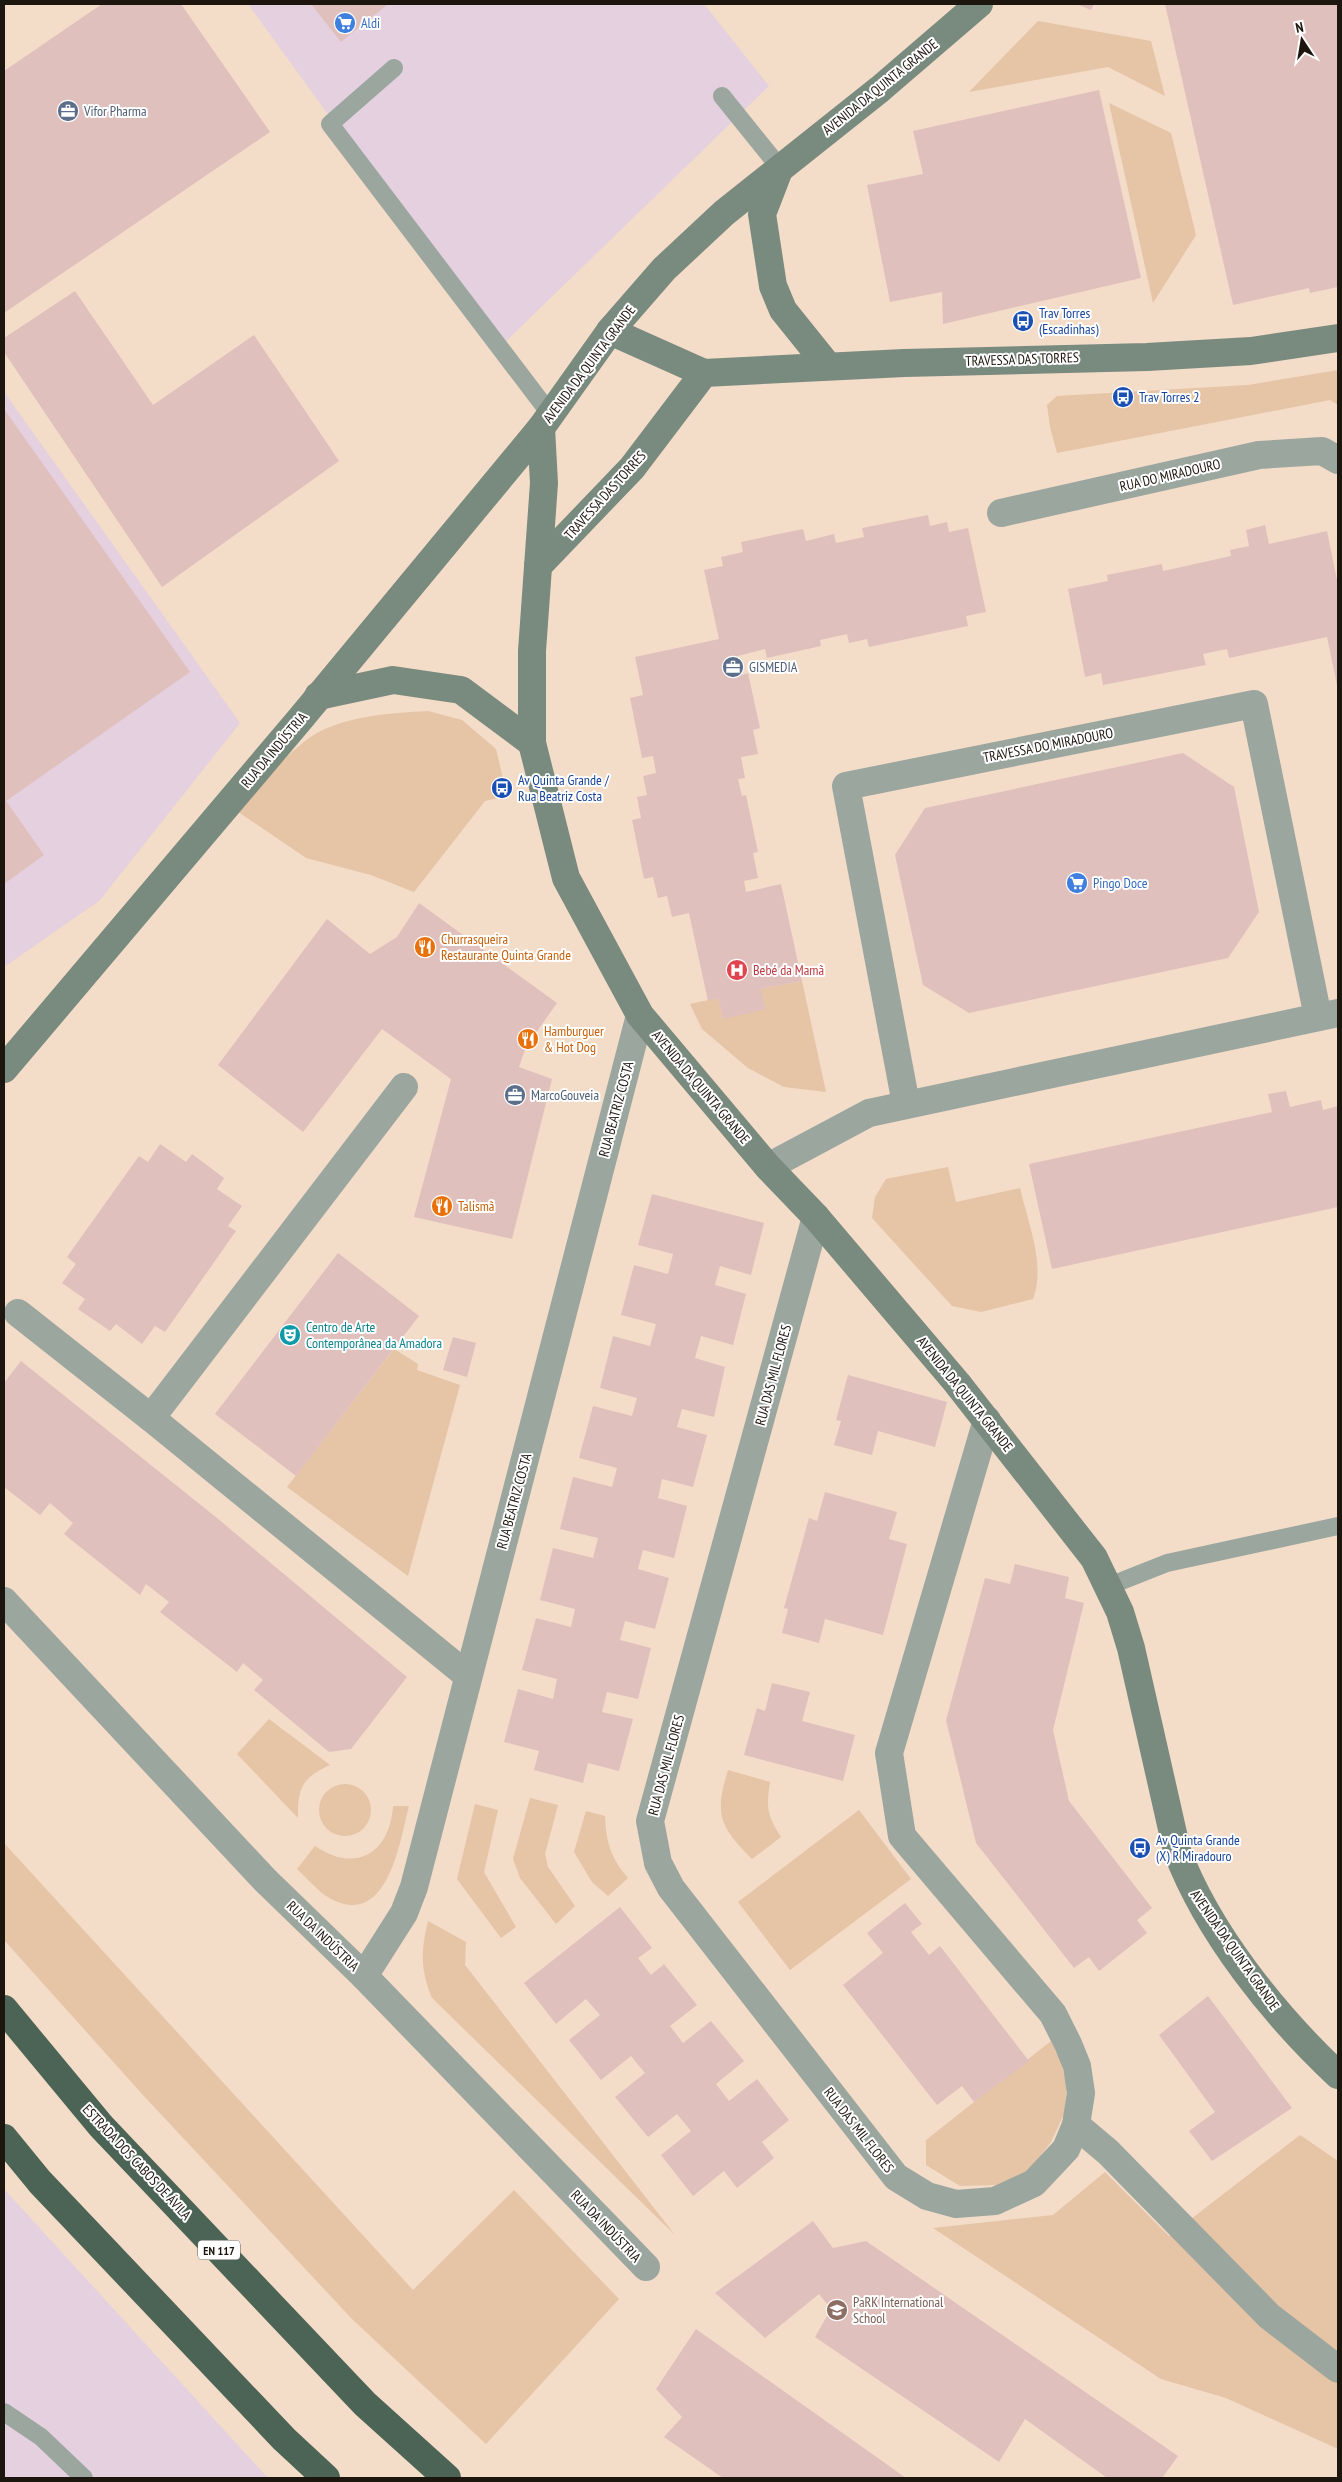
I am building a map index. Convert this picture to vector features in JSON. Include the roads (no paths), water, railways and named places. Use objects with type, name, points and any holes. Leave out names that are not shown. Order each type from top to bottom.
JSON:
[{"type":"highway","name":"ESTRADA DOS CABOS DE ÁVILA","points":[[4,2009],[101,2126],[365,2404],[447,2478]]},
{"type":"highway","points":[[4,2138],[40,2182],[284,2439],[326,2478]]},
{"type":"street","name":"AVENIDA DA QUINTA GRANDE","points":[[979,4],[880,89],[724,213],[664,269],[610,331],[546,422],[544,483],[532,651],[532,743],[566,878],[640,1015],[768,1167],[816,1217],[987,1420],[1094,1558],[1109,1586],[1131,1648],[1177,1852],[1189,1883],[1261,1993],[1338,2075]]},
{"type":"street","points":[[780,168],[762,214],[773,286],[783,310],[828,366]]},
{"type":"street","name":"TRAVESSA DAS TORRES","points":[[610,331],[704,373],[828,366],[1250,351],[1338,338]]},
{"type":"street","name":"TRAVESSA DAS TORRES","points":[[538,566],[632,468],[704,373]]},
{"type":"street","name":"RUA DA INDÚSTRIA","points":[[4,1069],[546,422]]},
{"type":"street","name":"RUA DO MIRADOURO","points":[[1001,514],[1260,455],[1322,450],[1338,460]]},
{"type":"street","points":[[318,696],[393,680],[461,690],[532,743]]},
{"type":"street","name":"TRAVESSA DO MIRADOURO","points":[[768,1167],[868,1113],[1328,1015],[1254,704],[846,786],[906,1104]]},
{"type":"street","name":"RUA BEATRIZ COSTA","points":[[364,1976],[404,1913],[414,1887],[640,1015]]},
{"type":"street","points":[[152,1418],[404,1087]]},
{"type":"street","name":"RUA DAS MIL FLORES","points":[[816,1217],[650,1821],[658,1863],[671,1888],[896,2177],[927,2196],[956,2204],[995,2201],[1034,2183],[1066,2149],[1076,2125],[1081,2093],[1077,2066],[1054,2014],[902,1836],[889,1753],[987,1420]]},
{"type":"street","points":[[18,1313],[152,1418],[468,1676]]},
{"type":"street","name":"RUA DA INDÚSTRIA","points":[[4,1601],[265,1880],[364,1976],[646,2267]]},
{"type":"street","points":[[1076,2125],[1108,2152],[1270,2316],[1338,2370]]},
{"type":"lane","points":[[394,68],[330,124],[546,422]]},
{"type":"lane","points":[[722,96],[780,168]]},
{"type":"lane","points":[[1109,1586],[1167,1564],[1338,1526]]},
{"type":"lane","points":[[4,2412],[41,2437],[84,2478]]},
{"type":"place","name":"Aldi","points":[[345,23]]},
{"type":"place","name":"Vifor Pharma","points":[[68,111]]},
{"type":"place","name":"Trav Torres (Escadinhas)","points":[[1023,321]]},
{"type":"place","name":"Trav Torres 2","points":[[1123,397]]},
{"type":"place","name":"GISMEDIA","points":[[733,667]]},
{"type":"place","name":"Av Quinta Grande / Rua Beatriz Costa","points":[[502,788]]},
{"type":"place","name":"Pingo Doce","points":[[1077,883]]},
{"type":"place","name":"Churrasqueira Restaurante Quinta Grande","points":[[425,947]]},
{"type":"place","name":"Bebé da Mamã","points":[[737,970]]},
{"type":"place","name":"Hamburguer & Hot Dog","points":[[528,1039]]},
{"type":"place","name":"MarcoGouveia","points":[[515,1095]]},
{"type":"place","name":"Talismã","points":[[442,1206]]},
{"type":"place","name":"Centro de Arte Contemporânea da Amadora","points":[[290,1335]]},
{"type":"place","name":"Av Quinta Grande (X) R Miradouro","points":[[1140,1848]]},
{"type":"place","name":"PaRK International School","points":[[837,2310]]}]
